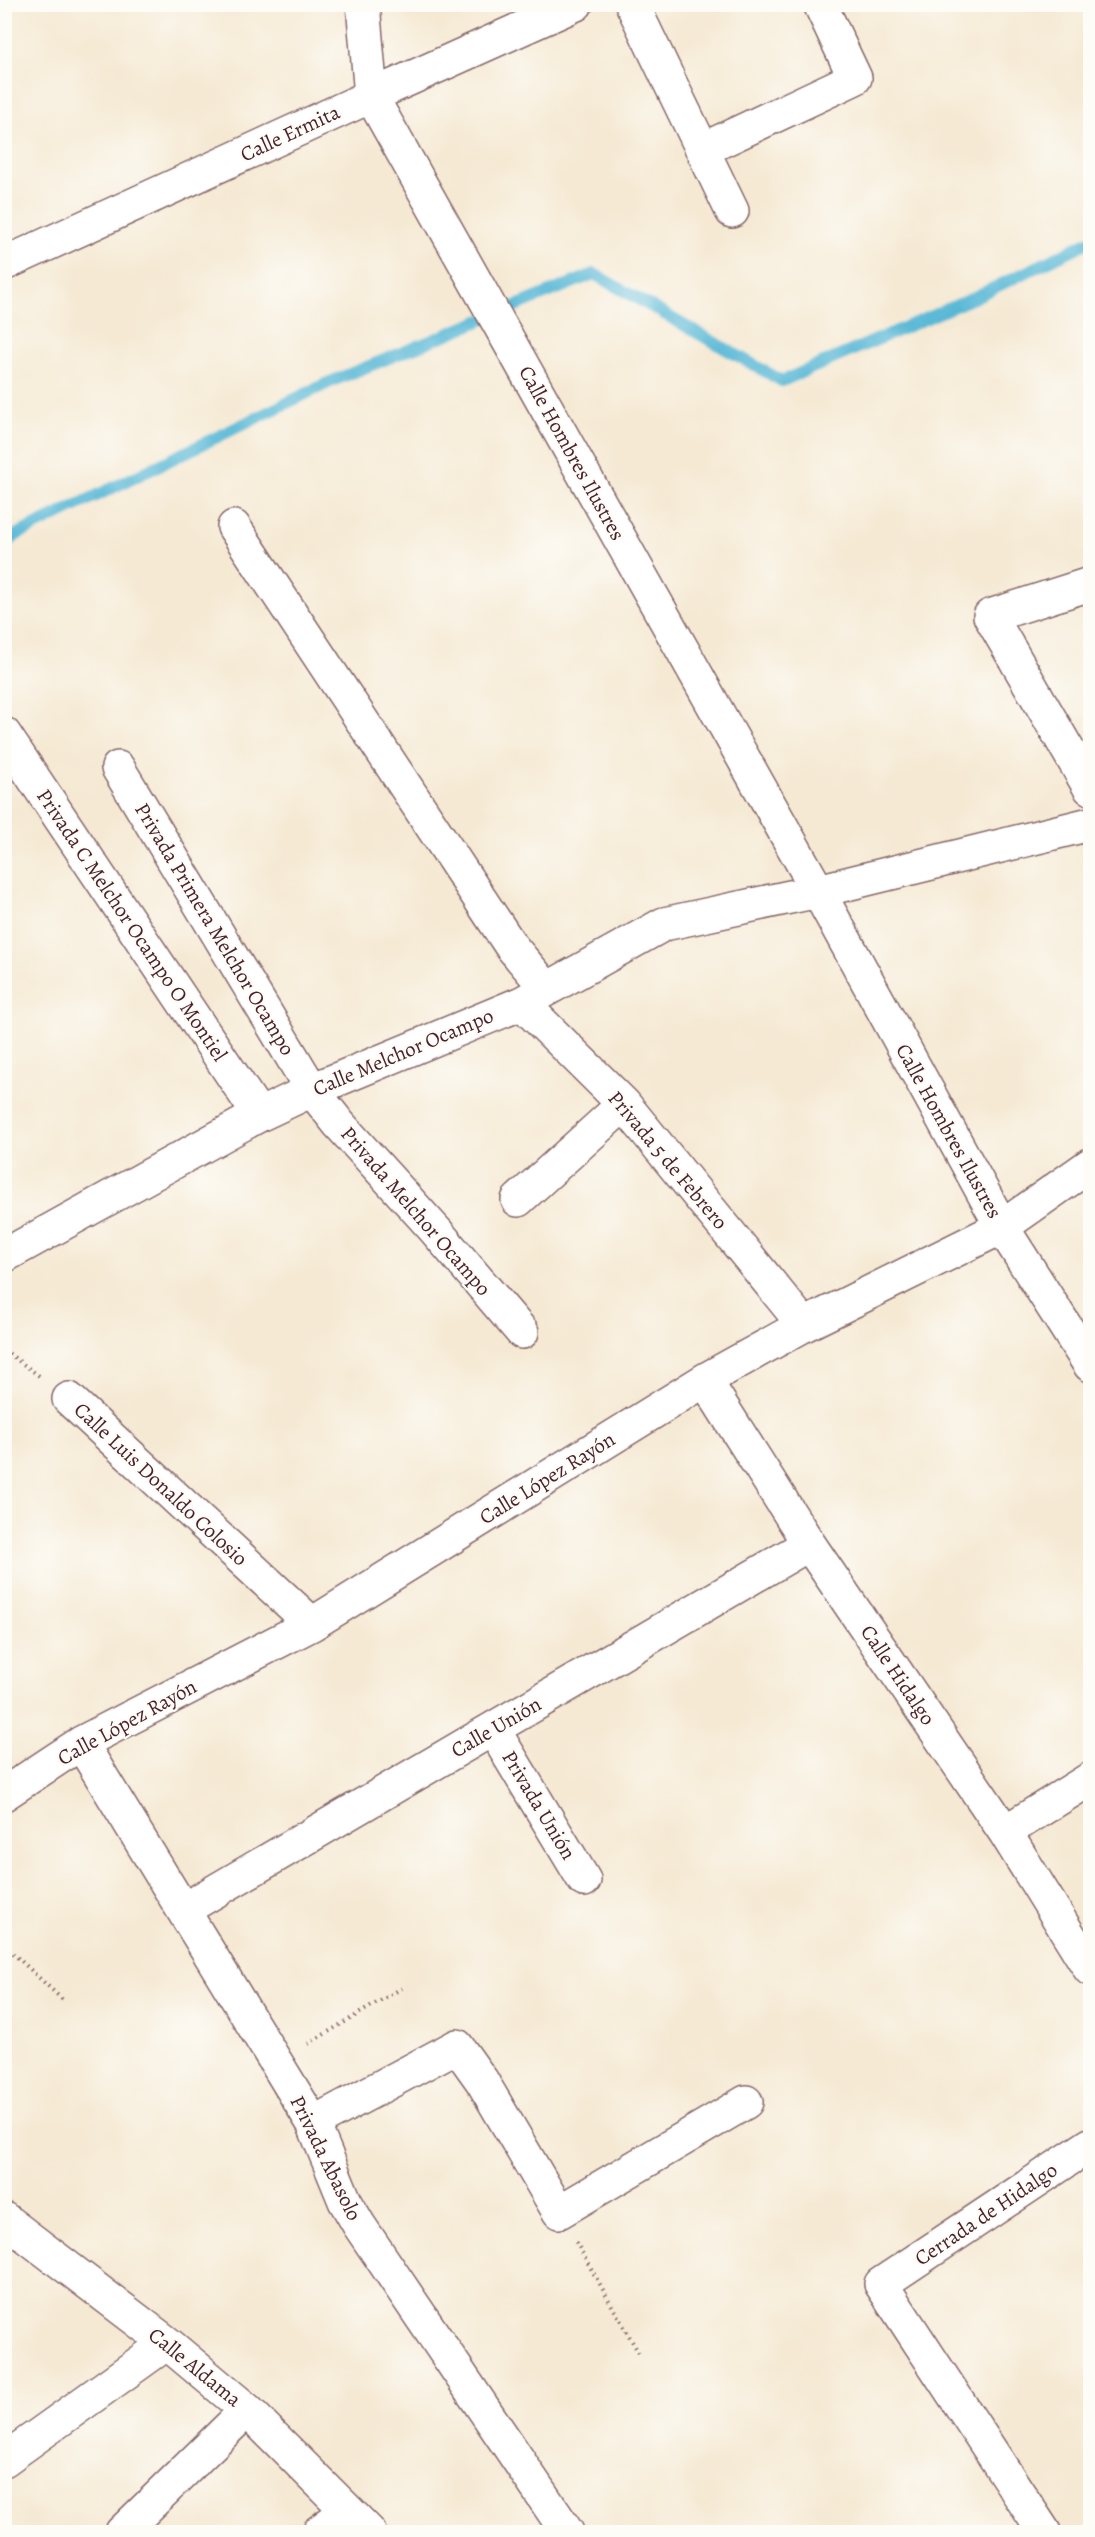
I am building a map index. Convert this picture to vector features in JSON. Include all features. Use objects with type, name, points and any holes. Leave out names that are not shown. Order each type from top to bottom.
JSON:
[{"type":"street","name":"Calle Hombres Ilustres","points":[[363,4],[371,96],[818,891],[1002,1227],[1090,1365]]},
{"type":"street","name":"Calle Ermita","points":[[4,264],[576,4]]},
{"type":"street","points":[[632,4],[732,211]]},
{"type":"street","points":[[704,149],[855,78],[820,4]]},
{"type":"street","name":"Privada 5 de Febrero","points":[[234,526],[511,946],[534,996],[804,1325]]},
{"type":"street","points":[[1090,584],[990,616],[1090,788]]},
{"type":"street","name":"Privada C Melchor Ocampo O Montiel","points":[[4,734],[259,1115]]},
{"type":"street","name":"Privada Primera Melchor Ocampo","points":[[118,768],[312,1090]]},
{"type":"street","points":[[818,891],[1090,824]]},
{"type":"street","name":"Calle Melchor Ocampo","points":[[4,1256],[259,1115],[312,1090],[534,996],[664,924],[818,891]]},
{"type":"street","name":"Privada Melchor Ocampo","points":[[312,1090],[339,1124],[522,1332]]},
{"type":"street","points":[[518,1200],[624,1104]]},
{"type":"street","name":"Calle López Rayón","points":[[4,1794],[81,1743],[312,1624],[705,1380],[804,1325],[1002,1227],[1090,1165]]},
{"type":"street","name":"Calle Hidalgo","points":[[705,1380],[810,1544],[1005,1832],[1090,1969]]},
{"type":"street","name":"Calle Luis Donaldo Colosio","points":[[69,1399],[312,1624]]},
{"type":"street","name":"Calle Unión","points":[[183,1910],[810,1544]]},
{"type":"street","name":"Privada Unión","points":[[493,1729],[584,1880]]},
{"type":"street","name":"Privada Abasolo","points":[[81,1743],[313,2123],[345,2201],[359,2225],[567,2532]]},
{"type":"street","points":[[1005,1832],[1090,1779]]},
{"type":"street","points":[[313,2123],[458,2046],[482,2081],[559,2212],[746,2102]]},
{"type":"street","name":"Cerrada de Hidalgo","points":[[1044,2532],[881,2284],[1090,2145]]},
{"type":"street","name":"Calle Aldama","points":[[9,2232],[167,2343],[247,2410],[358,2522]]},
{"type":"street","points":[[4,2460],[167,2343]]},
{"type":"street","points":[[122,2532],[247,2410]]},
{"type":"street","points":[[319,2532],[358,2522]]},
{"type":"path","name":"Calle Luis Donaldo Colosio","points":[[4,1350],[69,1399]]},
{"type":"path","points":[[4,1945],[65,2002]]},
{"type":"path","points":[[276,2063],[402,1988]]},
{"type":"path","points":[[559,2212],[641,2357]]},
{"type":"waterway","points":[[4,545],[18,534],[330,382],[594,274],[782,381],[973,298],[1090,241]]}]
